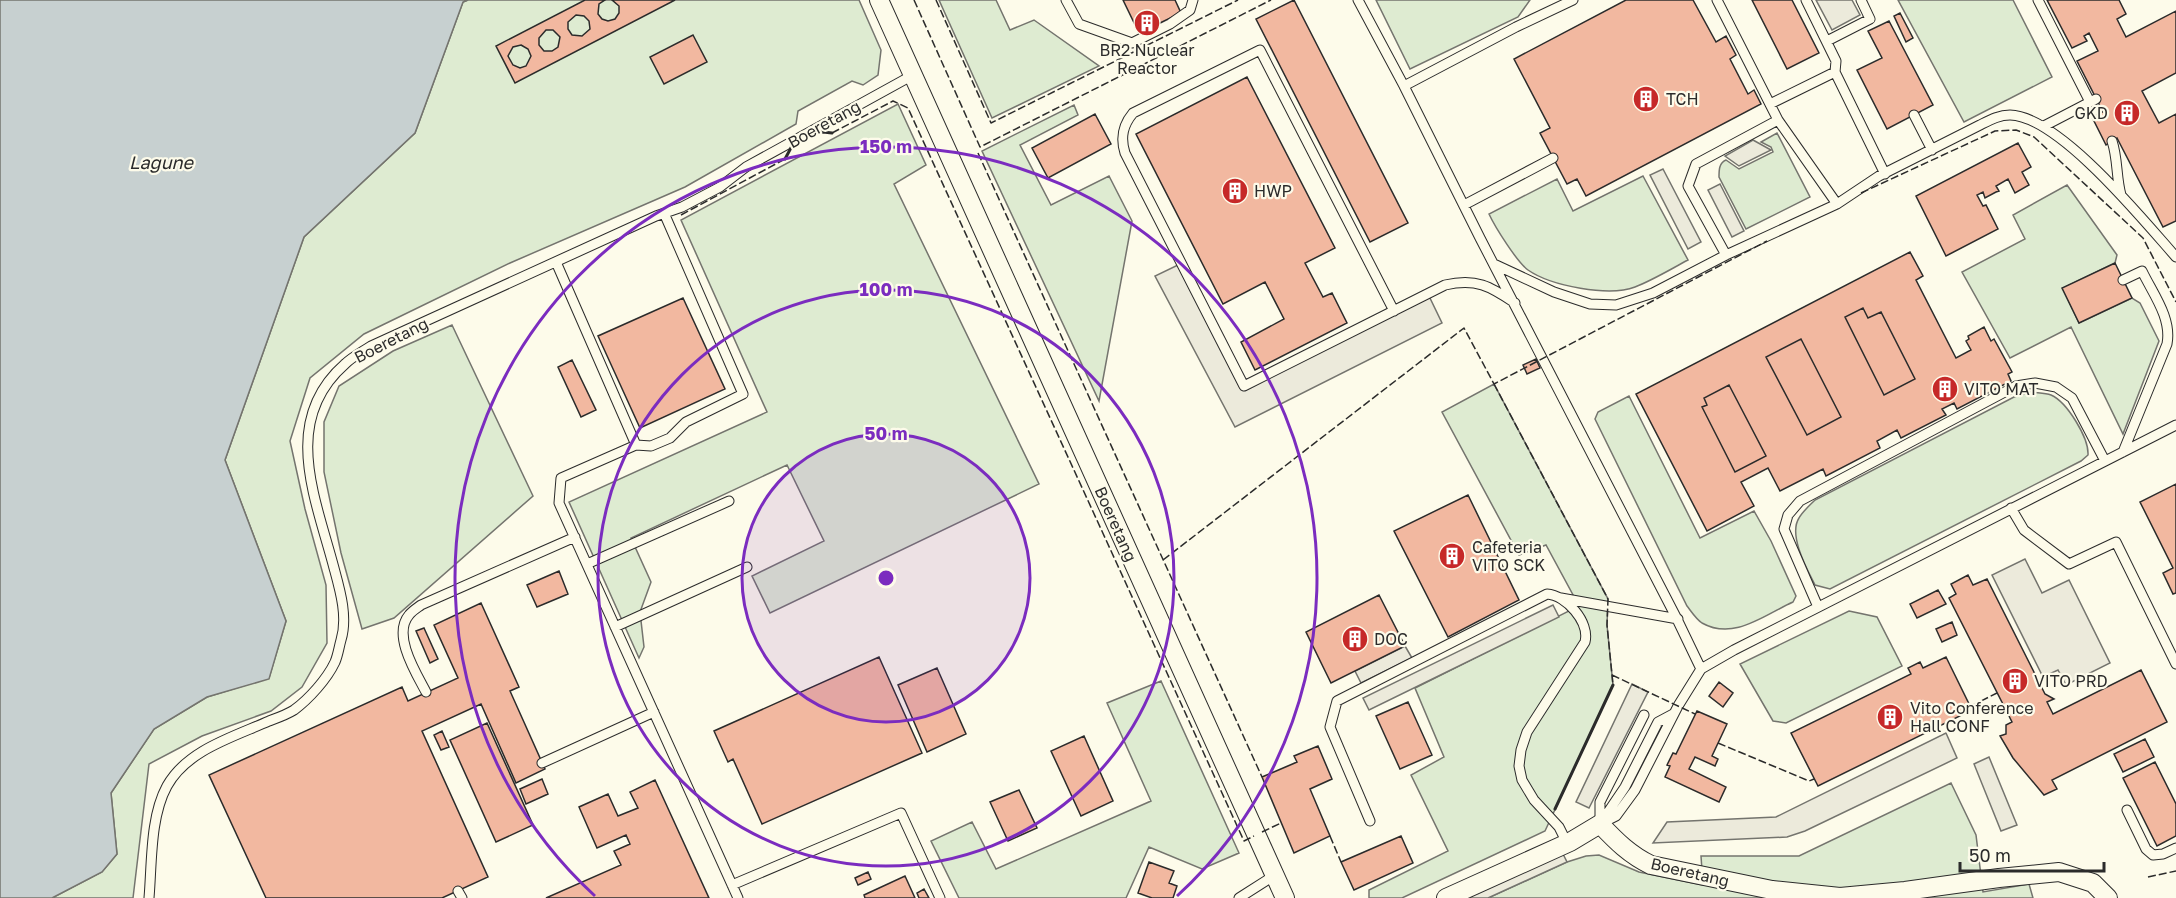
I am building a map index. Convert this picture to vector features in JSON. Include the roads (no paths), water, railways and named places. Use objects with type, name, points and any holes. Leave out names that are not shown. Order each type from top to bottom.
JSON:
[{"type":"street","name":"Boeretang","points":[[879,0],[1285,898]]},
{"type":"street","name":"Boeretang","points":[[1600,824],[1618,844],[1635,857],[1651,865],[1772,890],[1840,897],[2059,872],[2093,884],[2108,898]]},
{"type":"street","points":[[1446,898],[1567,843],[1600,824]]},
{"type":"lane","points":[[1066,0],[1079,24],[1132,43],[1190,10],[1193,0]]},
{"type":"lane","points":[[1358,0],[1678,620],[1701,669]]},
{"type":"lane","points":[[1404,86],[1573,0]]},
{"type":"lane","points":[[1717,0],[1778,120],[1837,204]]},
{"type":"lane","points":[[1806,0],[1836,61],[1835,72],[1885,174]]},
{"type":"lane","points":[[1827,41],[1870,19],[1861,0]]},
{"type":"lane","points":[[2038,0],[2093,100],[2044,126]]},
{"type":"lane","points":[[1394,311],[1260,50],[1133,113],[1125,122],[1122,143],[1125,153],[1244,386],[1394,311],[1445,285],[1462,281],[1483,284],[1515,303]]},
{"type":"lane","points":[[1770,104],[1835,72]]},
{"type":"lane","name":"Boeretang","points":[[149,898],[157,810],[167,787],[176,774],[207,749],[293,710],[317,688],[334,663],[343,633],[342,596],[307,465],[307,433],[314,408],[324,386],[345,363],[371,346],[664,213],[682,207],[720,187],[746,167],[913,75]]},
{"type":"lane","points":[[1914,115],[1932,150]]},
{"type":"lane","points":[[1494,264],[1554,292],[1590,304],[1616,305],[1653,293],[1726,255],[1837,204],[1885,174],[1996,117],[2010,115],[2044,126],[2060,138],[2121,195],[2176,257]]},
{"type":"lane","points":[[1726,255],[1688,186],[1696,164],[1778,120]]},
{"type":"lane","points":[[2112,141],[2117,155],[2117,178],[2121,195]]},
{"type":"lane","points":[[1464,205],[1553,158]]},
{"type":"lane","points":[[664,213],[743,394],[686,422],[670,438],[651,446],[636,445],[561,478],[559,503],[738,898]]},
{"type":"lane","points":[[556,262],[636,445]]},
{"type":"lane","points":[[2123,280],[2142,271],[2166,320],[2169,332],[2167,344],[2123,452]]},
{"type":"lane","points":[[1818,607],[1784,529],[1788,515],[1800,501],[2016,386],[2035,383],[2056,387],[2072,398],[2105,461]]},
{"type":"lane","points":[[1600,824],[1625,787],[1658,722],[1673,714],[1701,669],[2176,425]]},
{"type":"lane","points":[[586,564],[729,501]]},
{"type":"lane","points":[[2012,508],[2024,530],[2069,564],[2116,542],[2176,664]]},
{"type":"lane","points":[[426,692],[405,647],[404,629],[408,615],[421,605],[574,537]]},
{"type":"lane","points":[[615,627],[747,567]]},
{"type":"lane","points":[[1370,821],[1330,727],[1337,701],[1547,594],[1607,608],[1678,620]]},
{"type":"lane","points":[[1561,598],[1584,624],[1587,635],[1585,642],[1527,732],[1519,766],[1522,780],[1534,800],[1559,827],[1567,843]]},
{"type":"lane","points":[[542,763],[654,712]]},
{"type":"lane","points":[[1600,824],[1600,801],[1644,715]]},
{"type":"lane","points":[[2127,810],[2146,849],[2153,855],[2163,854],[2176,848]]},
{"type":"lane","points":[[732,885],[901,813],[940,898]]},
{"type":"lane","points":[[1239,898],[1275,875]]},
{"type":"water","name":"Lagune","points":[[0,0],[468,0],[463,2],[415,133],[304,237],[225,460],[286,621],[269,679],[207,697],[154,729],[111,793],[117,854],[102,872],[52,898],[0,898]]},
{"type":"place","name":"BR2 Nuclear Reactor","points":[[1147,23]]},
{"type":"place","name":"TCH","points":[[1646,99]]},
{"type":"place","name":"GKD","points":[[2127,113]]},
{"type":"place","name":"HWP","points":[[1235,191]]},
{"type":"place","name":"VITO MAT","points":[[1945,389]]},
{"type":"place","name":"Cafeteria VITO SCK","points":[[1452,556]]},
{"type":"place","name":"DOC","points":[[1355,639]]},
{"type":"place","name":"VITO PRD","points":[[2015,681]]},
{"type":"place","name":"Vito Conference Hall CONF","points":[[1890,717]]}]
